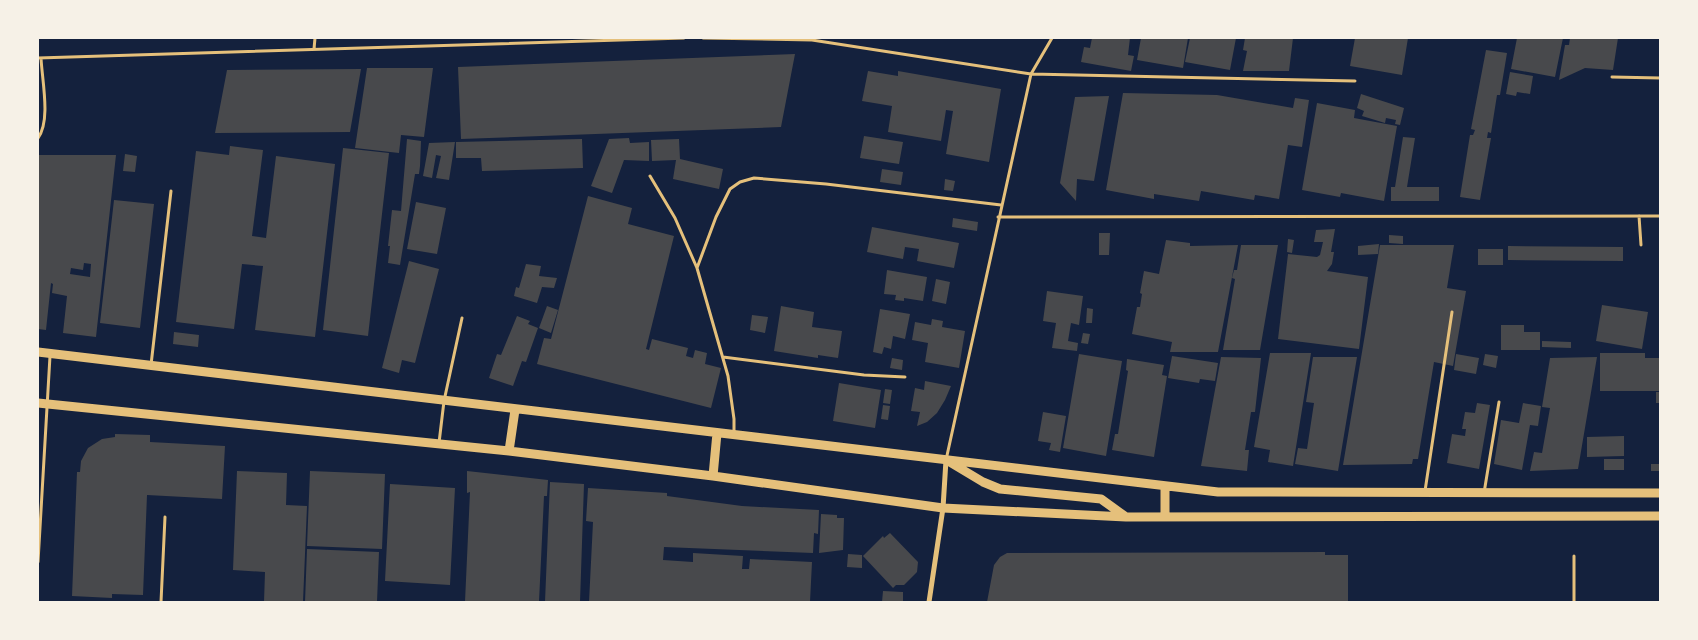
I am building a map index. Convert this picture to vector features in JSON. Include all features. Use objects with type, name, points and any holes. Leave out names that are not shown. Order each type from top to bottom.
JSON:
[{"type":"street","points":[[38,352],[946,460],[1164,488],[1273,494],[1660,493]]},
{"type":"street","points":[[42,403],[509,451],[713,476],[944,508],[1126,517],[1660,516]]},
{"type":"street","points":[[509,451],[515,410]]},
{"type":"street","points":[[713,476],[717,434]]},
{"type":"street","points":[[929,602],[944,508],[946,460]]},
{"type":"street","points":[[946,460],[982,482],[1000,489],[1102,499],[1126,517]]},
{"type":"street","points":[[1164,488],[1165,517]]},
{"type":"lane","points":[[314,49],[315,38]]},
{"type":"lane","points":[[38,138],[43,132],[45,120],[39,58],[684,38]]},
{"type":"lane","points":[[703,38],[812,40],[1031,74],[1355,81]]},
{"type":"lane","points":[[946,460],[998,217],[1021,127],[1031,74],[1052,38]]},
{"type":"lane","points":[[1612,77],[1660,78]]},
{"type":"lane","points":[[650,176],[672,211],[697,268],[723,357],[734,419],[734,435]]},
{"type":"lane","points":[[697,268],[718,212],[730,189],[740,182],[754,178],[844,186],[1001,205]]},
{"type":"lane","points":[[151,366],[170,191]]},
{"type":"lane","points":[[1639,216],[1641,245]]},
{"type":"lane","points":[[998,217],[1660,216]]},
{"type":"lane","points":[[1424,494],[1452,312]]},
{"type":"lane","points":[[439,443],[444,401],[462,318]]},
{"type":"lane","points":[[38,562],[42,403],[50,354]]},
{"type":"lane","points":[[723,357],[864,375],[905,377]]},
{"type":"lane","points":[[1483,494],[1498,402]]},
{"type":"lane","points":[[161,602],[165,517]]},
{"type":"lane","points":[[1574,556],[1574,602]]},
{"type":"building","points":[[1092,38],[1130,38],[1128,55],[1134,56],[1131,71],[1081,62],[1084,47],[1090,48]]},
{"type":"building","points":[[1141,38],[1188,38],[1183,68],[1137,60]]},
{"type":"building","points":[[1190,38],[1236,38],[1230,70],[1185,62]]},
{"type":"building","points":[[1245,38],[1293,38],[1289,71],[1243,71],[1247,51],[1243,50]]},
{"type":"building","points":[[1355,38],[1408,38],[1402,75],[1350,66]]},
{"type":"building","points":[[1517,38],[1563,38],[1555,77],[1511,69]]},
{"type":"building","points":[[1570,38],[1618,38],[1613,70],[1585,68],[1559,80],[1565,45],[1569,45]]},
{"type":"building","points":[[1486,50],[1507,53],[1500,95],[1497,95],[1491,133],[1488,132],[1487,138],[1491,138],[1480,200],[1460,197],[1470,135],[1473,135],[1475,130],[1471,129]]},
{"type":"building","points":[[795,54],[781,127],[461,139],[458,67]]},
{"type":"building","points":[[367,68],[433,68],[424,137],[401,135],[399,153],[355,148]]},
{"type":"building","points":[[361,69],[350,132],[215,133],[227,70]]},
{"type":"building","points":[[868,71],[898,76],[898,71],[1001,89],[989,162],[946,154],[953,111],[946,110],[941,141],[888,132],[892,106],[862,101]]},
{"type":"building","points":[[1510,72],[1533,76],[1530,94],[1517,92],[1516,96],[1506,94]]},
{"type":"building","points":[[1123,93],[1217,95],[1293,108],[1295,98],[1309,100],[1302,147],[1288,145],[1279,199],[1255,195],[1254,200],[1201,191],[1199,201],[1154,194],[1154,199],[1106,190]]},
{"type":"building","points":[[1361,94],[1404,108],[1400,125],[1395,124],[1396,120],[1386,118],[1385,123],[1362,116],[1364,111],[1357,108]]},
{"type":"building","points":[[1109,96],[1094,181],[1077,179],[1076,201],[1060,183],[1075,97]]},
{"type":"building","points":[[1317,103],[1355,110],[1354,118],[1397,126],[1384,201],[1341,193],[1340,197],[1302,190]]},
{"type":"building","points":[[864,136],[903,142],[899,164],[860,158]]},
{"type":"building","points":[[1403,137],[1415,138],[1407,187],[1439,187],[1439,201],[1391,201],[1391,187],[1395,187]]},
{"type":"building","points":[[629,138],[630,143],[649,142],[649,161],[624,160],[612,193],[591,186],[609,139]]},
{"type":"building","points":[[407,139],[421,141],[420,166],[419,174],[415,174],[400,265],[388,263],[390,246],[388,246],[392,210],[401,211]]},
{"type":"building","points":[[582,139],[583,168],[482,171],[481,158],[456,158],[456,142]]},
{"type":"building","points":[[679,139],[680,159],[723,169],[719,189],[673,179],[676,160],[652,161],[651,140]]},
{"type":"building","points":[[455,142],[449,180],[436,178],[441,156],[436,155],[432,178],[423,176],[429,143]]},
{"type":"building","points":[[230,146],[263,150],[252,236],[266,238],[276,156],[335,164],[315,337],[255,330],[263,266],[242,264],[234,329],[176,322],[196,151],[229,155]]},
{"type":"building","points":[[343,148],[389,153],[368,336],[323,330]]},
{"type":"building","points":[[125,154],[137,156],[135,172],[123,171]]},
{"type":"building","points":[[38,155],[116,155],[96,337],[63,333],[67,296],[52,293],[53,284],[51,283],[46,330],[38,329]],"holes":[[[84,263],[91,264],[90,277],[70,274],[71,268],[83,270]]]},
{"type":"building","points":[[882,169],[903,172],[901,185],[880,182]]},
{"type":"building","points":[[945,179],[955,181],[953,191],[944,190]]},
{"type":"building","points":[[588,196],[632,208],[628,224],[674,236],[646,349],[649,350],[652,339],[688,348],[686,356],[693,358],[695,350],[707,353],[705,364],[721,368],[711,408],[537,364],[544,338],[551,339]]},
{"type":"building","points":[[114,200],[154,204],[140,328],[100,323]]},
{"type":"building","points":[[416,202],[446,208],[437,254],[407,249]]},
{"type":"building","points":[[953,218],[978,222],[977,231],[952,227]]},
{"type":"building","points":[[872,227],[959,243],[954,268],[917,261],[919,249],[905,247],[903,259],[867,252]]},
{"type":"building","points":[[1335,229],[1331,252],[1334,252],[1332,264],[1327,271],[1368,277],[1359,349],[1278,339],[1288,254],[1317,257],[1320,255],[1323,242],[1314,242],[1316,230]]},
{"type":"building","points":[[1099,233],[1110,233],[1109,255],[1099,255]]},
{"type":"building","points":[[1389,235],[1403,236],[1403,244],[1389,243]]},
{"type":"building","points":[[1288,239],[1294,240],[1292,253],[1287,252]]},
{"type":"building","points":[[1166,240],[1190,243],[1190,246],[1238,245],[1218,352],[1170,352],[1172,342],[1132,334],[1137,307],[1140,307],[1142,294],[1140,293],[1144,271],[1159,274]]},
{"type":"building","points":[[1379,244],[1378,254],[1358,255],[1358,246]]},
{"type":"building","points":[[1241,245],[1278,245],[1260,350],[1223,350],[1235,279],[1232,278],[1234,270],[1237,270]]},
{"type":"building","points":[[1380,245],[1454,245],[1447,288],[1466,291],[1453,366],[1434,362],[1418,459],[1413,459],[1412,464],[1343,465]]},
{"type":"building","points":[[1508,246],[1623,247],[1623,261],[1508,260]]},
{"type":"building","points":[[1478,249],[1503,249],[1503,265],[1478,265]]},
{"type":"building","points":[[409,261],[439,269],[415,363],[402,360],[399,373],[382,368]]},
{"type":"building","points":[[526,264],[541,266],[539,276],[557,278],[554,288],[542,287],[537,303],[514,296],[516,287],[519,288]]},
{"type":"building","points":[[887,270],[927,277],[923,301],[904,298],[904,301],[895,300],[896,295],[884,294]]},
{"type":"building","points":[[936,279],[950,282],[946,304],[932,301]]},
{"type":"building","points":[[1047,291],[1083,296],[1079,325],[1071,323],[1068,341],[1078,343],[1077,351],[1052,348],[1056,323],[1043,321]]},
{"type":"building","points":[[1602,305],[1648,312],[1642,349],[1596,341]]},
{"type":"building","points":[[547,306],[558,310],[551,333],[539,328]]},
{"type":"building","points":[[781,306],[814,312],[812,327],[842,331],[838,358],[818,355],[818,358],[774,351]]},
{"type":"building","points":[[1087,308],[1093,309],[1092,323],[1086,323]]},
{"type":"building","points":[[880,309],[910,314],[905,339],[893,336],[891,349],[884,347],[882,354],[873,352]]},
{"type":"building","points":[[752,315],[768,317],[765,333],[750,330]]},
{"type":"building","points":[[517,316],[530,321],[528,324],[538,328],[526,362],[522,361],[513,386],[489,378],[497,354],[501,355]]},
{"type":"building","points":[[932,319],[943,321],[942,327],[965,331],[959,368],[925,362],[928,343],[912,340],[915,322],[931,325]]},
{"type":"building","points":[[1501,325],[1524,325],[1524,332],[1540,332],[1540,350],[1501,350]]},
{"type":"building","points":[[174,332],[199,335],[198,347],[173,344]]},
{"type":"building","points":[[1083,333],[1090,334],[1088,344],[1081,343]]},
{"type":"building","points":[[1542,341],[1571,342],[1571,348],[1542,347]]},
{"type":"building","points":[[1270,353],[1311,353],[1293,466],[1268,462],[1270,450],[1254,447]]},
{"type":"building","points":[[1600,353],[1645,353],[1645,358],[1660,358],[1660,391],[1600,391]]},
{"type":"building","points":[[1079,354],[1122,361],[1106,456],[1063,448]]},
{"type":"building","points":[[1456,354],[1479,358],[1476,374],[1454,370]]},
{"type":"building","points":[[1485,354],[1498,356],[1496,368],[1483,365]]},
{"type":"building","points":[[1172,356],[1218,363],[1215,381],[1200,379],[1199,383],[1168,378]]},
{"type":"building","points":[[1221,357],[1261,358],[1255,412],[1251,412],[1245,450],[1249,450],[1247,471],[1201,466]]},
{"type":"building","points":[[1313,357],[1357,357],[1338,471],[1295,464],[1298,448],[1307,449],[1314,403],[1306,402]]},
{"type":"building","points":[[1597,357],[1578,469],[1530,471],[1534,452],[1542,453],[1550,408],[1542,407],[1550,358]]},
{"type":"building","points":[[892,358],[903,360],[902,370],[890,368]]},
{"type":"building","points":[[1127,359],[1164,365],[1162,375],[1167,376],[1154,457],[1112,450],[1115,434],[1118,434],[1128,371],[1126,370]]},
{"type":"building","points":[[925,381],[951,386],[937,413],[927,422],[917,426],[920,412],[911,411],[915,388],[924,390]]},
{"type":"building","points":[[839,383],[881,390],[875,428],[833,421]]},
{"type":"building","points":[[885,389],[892,390],[890,404],[883,403]]},
{"type":"building","points":[[1656,392],[1660,392],[1660,403],[1656,403]]},
{"type":"building","points":[[1477,403],[1490,405],[1479,469],[1447,463],[1452,434],[1465,436],[1466,429],[1462,429],[1465,412],[1475,413]]},
{"type":"building","points":[[1523,403],[1541,406],[1538,426],[1530,425],[1522,470],[1494,464],[1501,420],[1519,423]]},
{"type":"building","points":[[883,405],[890,406],[888,420],[881,419]]},
{"type":"building","points":[[1043,412],[1066,416],[1060,452],[1049,450],[1051,443],[1038,441]]},
{"type":"building","points":[[115,434],[150,435],[150,442],[225,446],[222,499],[147,495],[143,595],[112,594],[112,598],[72,596],[77,472],[80,472],[81,461],[88,448],[102,439],[115,437]]},
{"type":"building","points":[[1624,436],[1624,456],[1587,457],[1587,437]]},
{"type":"building","points":[[1604,459],[1624,459],[1624,470],[1604,470]]},
{"type":"building","points":[[1651,464],[1660,464],[1660,471],[1651,471]]},
{"type":"building","points":[[237,471],[287,473],[286,505],[307,506],[303,602],[264,602],[265,572],[233,570]]},
{"type":"building","points":[[310,471],[385,474],[382,549],[307,546]]},
{"type":"building","points":[[467,471],[548,480],[547,496],[544,496],[539,602],[465,602],[470,492],[467,493]]},
{"type":"building","points":[[550,482],[584,484],[580,602],[545,602]]},
{"type":"building","points":[[390,484],[455,488],[450,585],[385,581]]},
{"type":"building","points":[[588,488],[667,493],[667,496],[742,506],[819,510],[818,534],[814,533],[813,553],[664,547],[663,560],[693,562],[693,553],[743,556],[742,569],[749,569],[750,559],[812,562],[810,602],[589,602],[593,522],[586,521]]},
{"type":"building","points":[[821,514],[837,515],[837,518],[844,518],[843,550],[819,553]]},
{"type":"building","points":[[890,533],[918,562],[917,572],[904,585],[896,585],[893,588],[863,556],[883,536],[884,538]]},
{"type":"building","points":[[307,549],[379,552],[377,602],[305,602]]},
{"type":"building","points":[[1325,552],[1325,555],[1348,555],[1348,602],[987,602],[994,565],[1000,557],[1007,553]]},
{"type":"building","points":[[848,554],[862,555],[862,568],[847,567]]},
{"type":"building","points":[[883,591],[903,592],[903,602],[882,602]]}]
